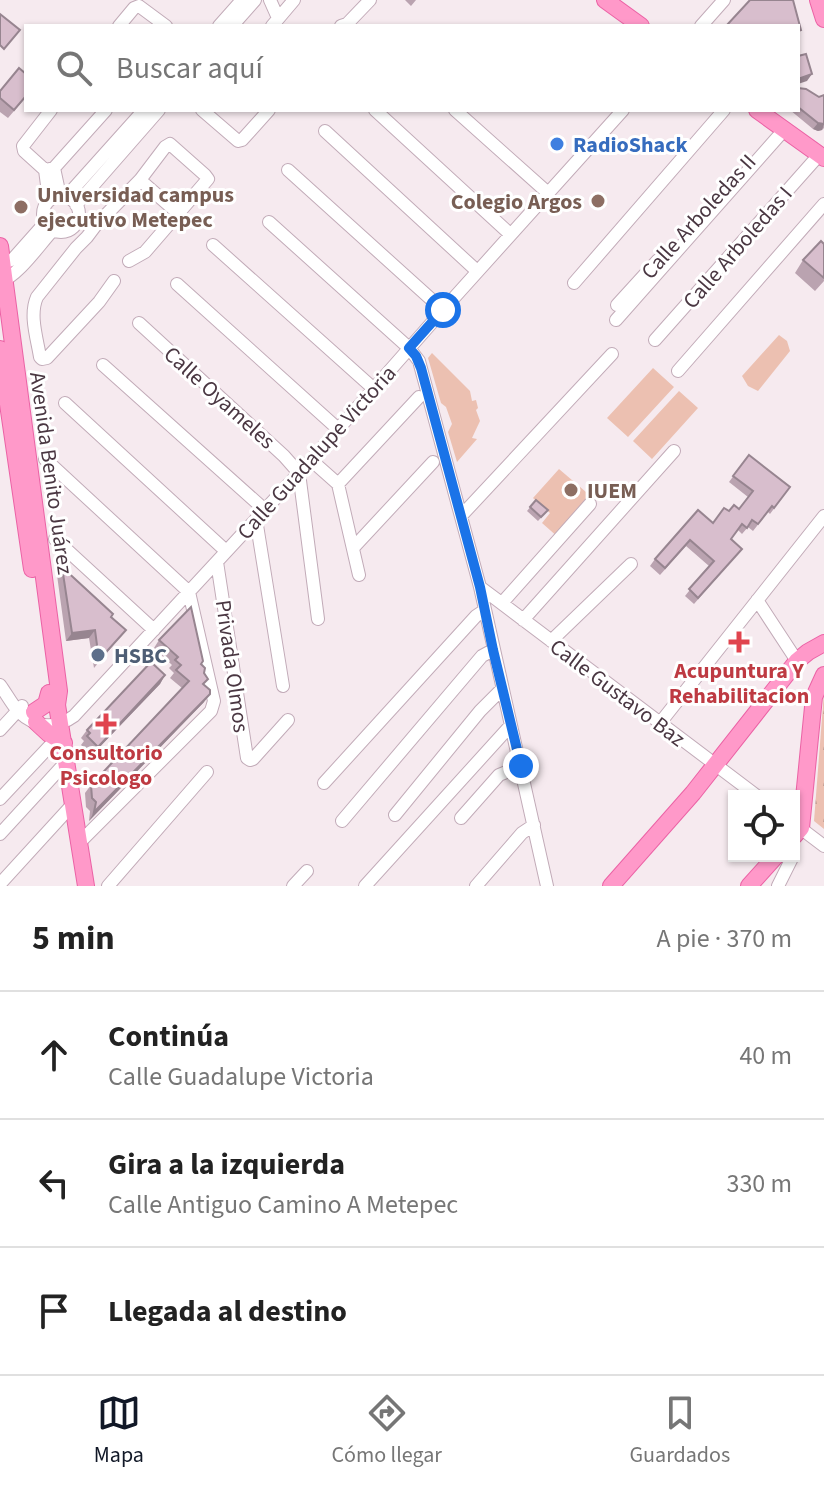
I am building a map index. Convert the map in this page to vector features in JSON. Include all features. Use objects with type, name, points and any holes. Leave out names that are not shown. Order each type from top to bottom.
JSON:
[{"type":"main road","points":[[605,0],[638,24]]},
{"type":"main road","points":[[818,0],[824,19]]},
{"type":"main road","points":[[760,112],[822,156]]},
{"type":"main road","name":"Avenida Benito Juárez","points":[[0,246],[59,691],[60,722]]},
{"type":"main road","name":"Avenida Benito Juárez","points":[[0,349],[86,886]]},
{"type":"main road","points":[[611,886],[669,821],[797,661],[824,643]]},
{"type":"main road","points":[[800,800],[814,697],[824,675]]},
{"type":"main road","points":[[25,711],[46,704],[60,722]]},
{"type":"main road","points":[[25,711],[60,722]]},
{"type":"main road","points":[[749,886],[771,862]]},
{"type":"street","points":[[221,24],[242,0]]},
{"type":"street","points":[[234,24],[255,0]]},
{"type":"street","points":[[270,0],[275,22]]},
{"type":"street","points":[[275,22],[294,0]]},
{"type":"street","points":[[347,24],[370,0]]},
{"type":"street","points":[[703,24],[724,0]]},
{"type":"street","points":[[121,24],[136,6],[143,7],[164,24]]},
{"type":"street","points":[[49,112],[23,146],[24,151],[50,169],[63,199],[79,215],[75,225],[67,231]]},
{"type":"street","points":[[50,169],[104,112]]},
{"type":"street","points":[[63,199],[142,112]]},
{"type":"street","points":[[49,226],[43,211],[63,199],[157,112]]},
{"type":"street","points":[[204,112],[238,141],[267,112]]},
{"type":"street","points":[[377,112],[510,234]]},
{"type":"street","points":[[457,112],[548,193]]},
{"type":"street","name":"Calle Guadalupe Victoria","points":[[0,799],[60,722],[90,700],[311,460],[621,112]]},
{"type":"street","points":[[574,283],[722,112]]},
{"type":"street","points":[[616,320],[781,128]]},
{"type":"street","name":"Calle Arboledas II","points":[[617,305],[781,128]]},
{"type":"street","points":[[325,131],[477,271]]},
{"type":"street","points":[[114,281],[99,302],[47,358],[42,359],[33,313],[37,297],[76,248],[170,144],[208,179],[145,252],[129,261]]},
{"type":"street","name":"Calle Arboledas I","points":[[655,340],[822,156]]},
{"type":"street","points":[[288,170],[443,310]]},
{"type":"street","points":[[140,180],[179,214]]},
{"type":"street","points":[[678,371],[824,204]]},
{"type":"street","points":[[78,220],[96,225]]},
{"type":"street","points":[[269,222],[416,356],[480,587],[547,886]]},
{"type":"street","points":[[49,226],[67,231],[76,248]]},
{"type":"street","points":[[2,273],[14,273],[49,226]]},
{"type":"street","points":[[213,245],[374,389]]},
{"type":"street","points":[[177,284],[338,429]]},
{"type":"street","name":"Calle Oyameles","points":[[139,323],[299,473]]},
{"type":"street","points":[[461,516],[612,354]]},
{"type":"street","points":[[103,365],[260,515],[283,686]]},
{"type":"street","points":[[338,484],[419,397]]},
{"type":"street","points":[[65,403],[226,551]]},
{"type":"street","points":[[523,620],[674,451]]},
{"type":"street","points":[[45,459],[189,592],[214,701],[213,708],[79,843]]},
{"type":"street","points":[[311,460],[338,484],[359,575]]},
{"type":"street","points":[[354,547],[433,462]]},
{"type":"street","points":[[299,473],[318,619]]},
{"type":"street","points":[[502,603],[590,504]]},
{"type":"street","points":[[660,723],[824,516]]},
{"type":"street","points":[[55,539],[154,630]]},
{"type":"street","name":"Privada Olmos","points":[[217,562],[247,758],[253,759],[288,720]]},
{"type":"street","points":[[551,641],[631,564]]},
{"type":"street","name":"Calle Gustavo Baz","points":[[480,587],[749,790]]},
{"type":"street","points":[[757,600],[797,661]]},
{"type":"street","points":[[324,783],[476,616],[485,610]]},
{"type":"street","points":[[342,821],[482,656],[493,650]]},
{"type":"street","points":[[0,685],[25,711],[0,730]]},
{"type":"street","points":[[395,815],[480,711],[502,689]]},
{"type":"street","points":[[365,886],[511,725]]},
{"type":"street","points":[[0,834],[67,761]]},
{"type":"street","points":[[461,818],[499,775],[521,766]]},
{"type":"street","points":[[108,886],[207,772]]},
{"type":"street","points":[[0,884],[73,804]]},
{"type":"street","points":[[476,886],[522,833],[534,825]]},
{"type":"street","points":[[800,831],[824,846]]},
{"type":"street","points":[[778,886],[789,862]]},
{"type":"street","points":[[293,886],[307,871]]},
{"type":"green space","points":[[779,335],[787,341],[790,351],[758,391],[748,386],[742,376]]},
{"type":"green space","points":[[432,353],[470,391],[472,401],[476,400],[478,408],[480,421],[472,438],[477,439],[457,462],[448,432],[452,424],[446,407],[441,403],[428,358]]},
{"type":"green space","points":[[653,368],[674,387],[628,437],[607,418]]},
{"type":"green space","points":[[679,391],[698,408],[652,459],[633,441]]},
{"type":"green space","points":[[559,469],[593,498],[559,538],[542,523],[550,513],[533,498]]},
{"type":"green space","points":[[824,692],[824,829],[814,821]]},
{"type":"building","points":[[750,0],[793,0],[799,24],[728,24]]},
{"type":"building","points":[[0,14],[20,30],[4,49],[0,45]]},
{"type":"building","points":[[806,54],[812,74],[800,78],[800,56]]},
{"type":"building","points":[[19,68],[24,72],[24,98],[14,110],[0,98],[0,91]]},
{"type":"building","points":[[800,88],[819,97],[824,95],[824,124],[800,109]]},
{"type":"building","points":[[821,241],[824,244],[824,278],[803,260]]},
{"type":"building","points":[[749,455],[790,487],[758,524],[752,520],[747,528],[742,524],[731,539],[742,549],[698,598],[689,589],[714,561],[690,540],[665,568],[655,559],[698,510],[713,523],[724,508],[729,511],[734,505],[739,509],[753,491],[733,476]]},
{"type":"building","points":[[536,500],[548,510],[541,517],[530,507]]},
{"type":"building","points":[[62,567],[126,630],[99,660],[95,630],[72,633]]},
{"type":"building","points":[[191,607],[203,661],[201,664],[208,679],[203,684],[210,694],[94,812],[96,802],[92,798],[91,785],[189,681],[176,670],[181,665],[175,660],[178,657],[159,640]]},
{"type":"building","points":[[151,662],[165,675],[98,747],[87,736],[90,733],[87,730]]},
{"type":"place","name":"RadioShack","points":[[557,144]]},
{"type":"place","name":"Colegio Argos","points":[[598,201]]},
{"type":"place","name":"Universidad campus ejecutivo Metepec","points":[[21,207]]},
{"type":"place","name":"IUEM","points":[[571,490]]},
{"type":"place","name":"Acupuntura Y Rehabilitacion","points":[[739,642]]},
{"type":"place","name":"HSBC","points":[[98,655]]},
{"type":"place","name":"Consultorio Psicologo","points":[[106,724]]},
{"type":"route","points":[[443,310],[409,348],[421,368],[480,587],[521,766]]}]
